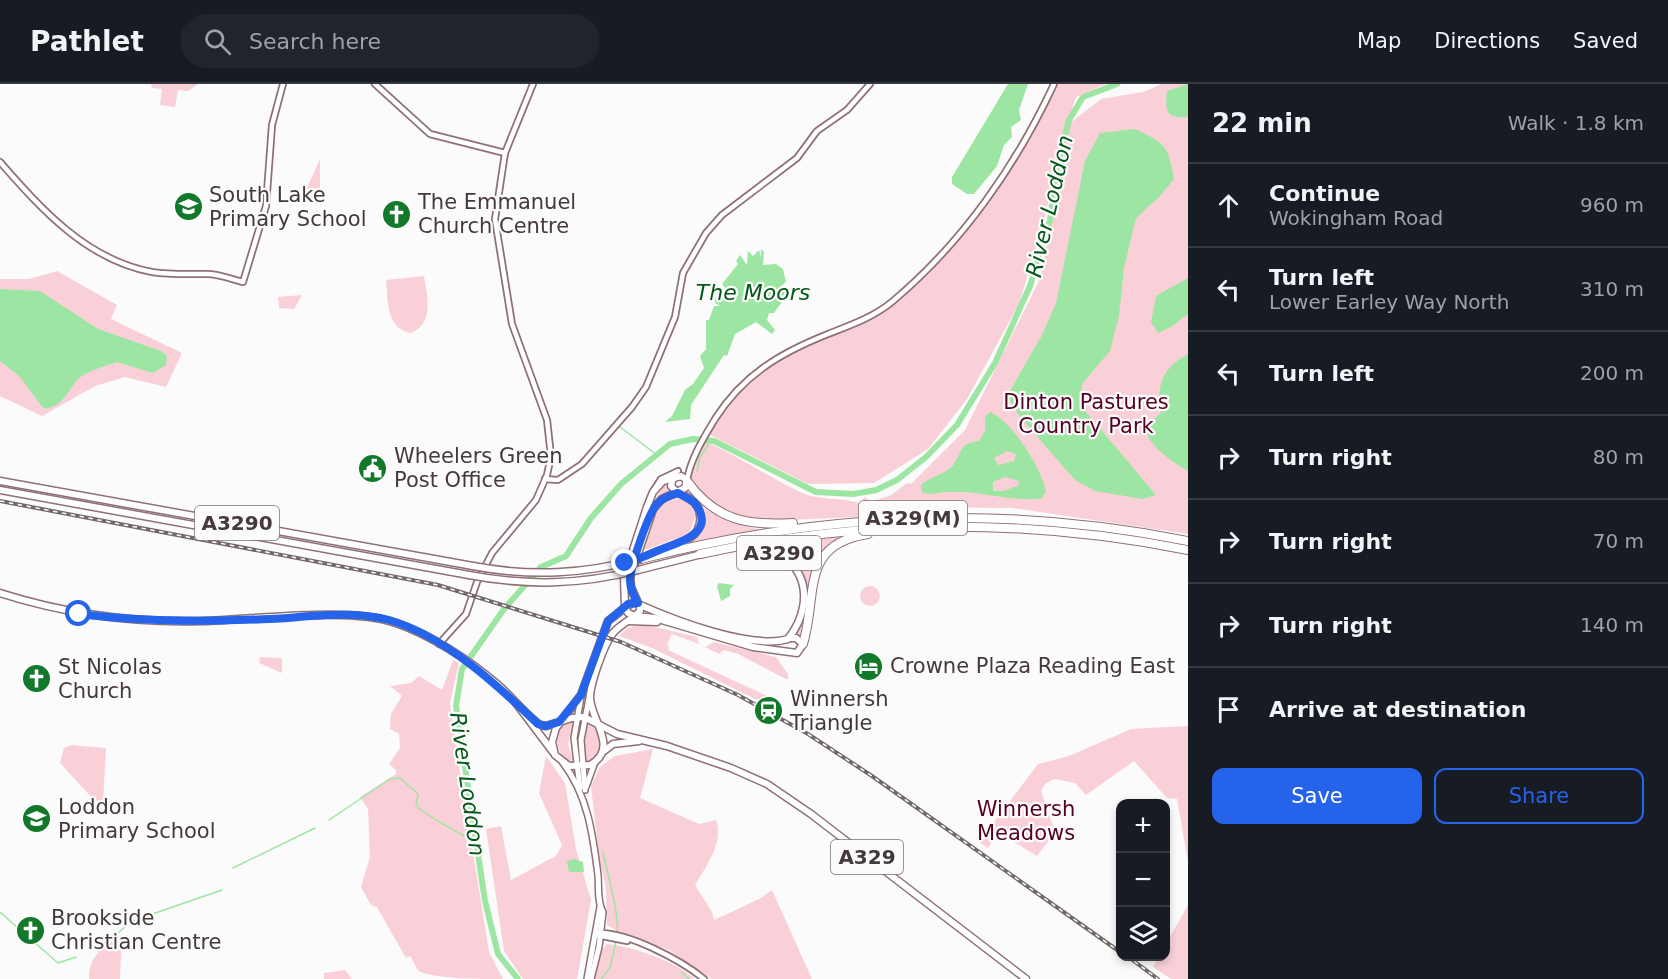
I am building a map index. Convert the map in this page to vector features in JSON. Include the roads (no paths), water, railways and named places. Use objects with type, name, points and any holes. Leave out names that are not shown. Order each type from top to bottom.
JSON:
[{"type":"highway","name":"A329(M)","points":[[687,481],[706,504],[736,519],[764,524],[831,523],[924,517],[1009,518],[1104,527],[1188,541]]},
{"type":"highway","name":"A329(M)","points":[[641,559],[722,540],[831,523]]},
{"type":"highway","name":"A329(M)","points":[[699,554],[824,534],[935,527],[1057,531],[1188,550]]},
{"type":"highway","name":"A329(M)","points":[[803,644],[814,577],[822,559],[832,547],[864,535],[935,527]]},
{"type":"main road","points":[[675,475],[671,486],[678,493]]},
{"type":"main road","points":[[579,767],[584,717],[590,692],[609,639],[636,616],[640,611],[638,604],[632,590],[630,577],[652,514],[659,502],[685,488],[687,481],[681,477],[675,475],[663,482],[654,492],[624,575],[625,605],[629,614],[636,616],[670,624],[753,647],[790,652],[799,651],[803,644],[796,638],[768,642],[746,640],[663,615],[638,604],[630,603],[625,605],[608,621],[581,695],[576,717],[574,748],[596,866],[603,921],[589,979]]},
{"type":"main road","name":"A3290","points":[[0,481],[473,566],[549,575],[590,571],[641,559],[687,541],[698,531],[700,519],[698,507],[692,500],[678,493]]},
{"type":"main road","name":"A3290","points":[[0,490],[512,582],[550,584],[592,580],[699,554],[760,548],[775,551],[788,558],[800,576],[803,597],[801,620],[789,638]]},
{"type":"main road","points":[[0,593],[73,614],[146,620],[367,617],[404,625],[477,669],[498,685],[540,725],[584,717],[640,741]]},
{"type":"main road","points":[[628,621],[670,624]]},
{"type":"main road","points":[[789,638],[790,652]]},
{"type":"main road","points":[[583,790],[602,752],[604,741],[591,706],[590,692]]},
{"type":"main road","points":[[555,754],[553,737],[559,722],[581,695]]},
{"type":"main road","points":[[516,704],[583,790]]},
{"type":"main road","points":[[602,752],[613,744],[640,741]]},
{"type":"main road","name":"A329","points":[[640,741],[662,744],[713,761],[779,791],[1026,979]]},
{"type":"main road","points":[[563,764],[579,767],[596,762]]},
{"type":"main road","points":[[599,934],[600,907]]},
{"type":"street","points":[[0,162],[65,229],[96,252],[148,271],[183,275],[208,274],[243,282],[266,206],[272,125],[283,84]]},
{"type":"street","points":[[375,84],[430,134],[505,153]]},
{"type":"street","points":[[439,644],[466,614],[488,558],[530,508],[545,479],[551,452],[547,420],[512,324],[496,235],[496,201],[505,153],[533,84]]},
{"type":"street","points":[[545,479],[558,480],[582,464],[632,407],[646,387],[675,317],[683,273],[706,233],[722,215],[797,158],[822,126],[847,110],[870,84]]},
{"type":"street","points":[[687,481],[691,462],[712,423],[735,391],[763,366],[788,351],[872,315],[891,303],[926,271],[978,212],[1000,181],[1054,84]]},
{"type":"street","points":[[860,85],[865,90]]},
{"type":"street","points":[[675,475],[691,462]]},
{"type":"street","points":[[603,921],[614,936]]},
{"type":"street","points":[[599,934],[614,936],[659,951],[704,979]]},
{"type":"water","points":[[1008,84],[1028,84],[1019,110],[1021,120],[1011,127],[1012,137],[1004,145],[997,166],[974,194],[967,194],[952,184],[952,177]]},
{"type":"water","points":[[1188,84],[1188,117],[1175,117],[1167,109],[1167,91]]},
{"type":"water","points":[[1135,129],[1153,138],[1164,147],[1170,159],[1174,179],[1159,197],[1136,218],[1124,268],[1119,316],[1110,351],[1082,384],[1081,406],[1156,495],[1143,499],[1095,491],[1075,480],[1020,417],[1007,396],[1042,335],[1056,303],[1085,161],[1100,133]]},
{"type":"water","name":"The Moors","points":[[761,249],[764,252],[763,265],[776,264],[783,269],[786,282],[779,288],[791,289],[774,313],[769,313],[767,320],[775,330],[772,334],[756,322],[735,334],[727,356],[724,355],[691,405],[690,419],[665,422],[672,416],[685,390],[693,384],[704,368],[700,356],[706,349],[706,320],[709,320],[714,306],[720,306],[715,303],[715,298],[726,289],[722,284],[738,264],[736,261],[740,255],[747,265],[748,251],[753,256],[759,250],[761,258]]},
{"type":"water","points":[[1188,278],[1188,314],[1171,327],[1158,333],[1151,322],[1156,296]]},
{"type":"water","points":[[0,289],[40,291],[98,329],[161,351],[167,356],[166,365],[153,373],[117,362],[102,367],[78,379],[55,406],[43,408],[20,377],[0,361]]},
{"type":"water","points":[[1188,354],[1188,471],[1156,447],[1145,427],[1161,413],[1160,386],[1167,371]]},
{"type":"water","points":[[990,412],[999,417],[1017,435],[1043,481],[1046,491],[1042,498],[1020,499],[959,492],[932,494],[922,492],[921,485],[949,469],[964,446],[979,441],[985,431],[985,417]],"holes":[[[1007,451],[1016,454],[1014,461],[998,465],[994,458]],[[1005,477],[1019,481],[1019,485],[1004,491],[993,491],[993,482]]]},
{"type":"water","points":[[719,583],[734,585],[730,589],[730,596],[721,601],[717,586]]},
{"type":"water","points":[[574,859],[583,862],[584,872],[569,872],[567,861]]},
{"type":"waterway","name":"River Loddon","points":[[518,979],[498,954],[485,901],[456,706],[462,669],[504,609],[541,567],[566,556],[591,518],[621,484],[670,444],[693,439],[714,441],[816,492],[853,494],[876,490],[897,480],[926,457],[957,425],[995,363],[1030,286],[1050,220],[1056,173],[1069,120],[1083,97],[1117,84]]},
{"type":"waterway","points":[[620,427],[657,455]]},
{"type":"waterway","points":[[697,471],[700,457],[711,441]]},
{"type":"waterway","points":[[329,820],[390,779],[400,778],[418,794],[416,805],[419,808],[444,825],[477,842]]},
{"type":"waterway","points":[[233,868],[315,828]]},
{"type":"waterway","points":[[603,852],[615,905],[617,933]]},
{"type":"waterway","points":[[98,951],[127,925],[138,919],[222,890]]},
{"type":"waterway","points":[[0,912],[58,963],[76,957]]},
{"type":"waterway","points":[[601,979],[610,968],[616,941]]},
{"type":"waterway","points":[[681,972],[689,979]]},
{"type":"railway","points":[[0,501],[438,585],[621,642],[738,695],[808,734],[872,776],[1116,949]]},
{"type":"railway","points":[[1134,961],[1158,979]]},
{"type":"place","name":"South Lake Primary School","points":[[188,207]]},
{"type":"place","name":"The Emmanuel Church Centre","points":[[397,214]]},
{"type":"place","name":"Wheelers Green Post Office","points":[[373,468]]},
{"type":"place","name":"Crowne Plaza Reading East","points":[[869,666]]},
{"type":"place","name":"St Nicolas Church","points":[[37,679]]},
{"type":"place","name":"Winnersh Triangle","points":[[769,711]]},
{"type":"place","name":"Loddon Primary School","points":[[37,819]]},
{"type":"place","name":"Brookside Christian Centre","points":[[30,930]]},
{"type":"park label","name":"Dinton Pastures Country Park","points":[[1086,414]]},
{"type":"park label","name":"Winnersh Meadows","points":[[1026,821]]}]
